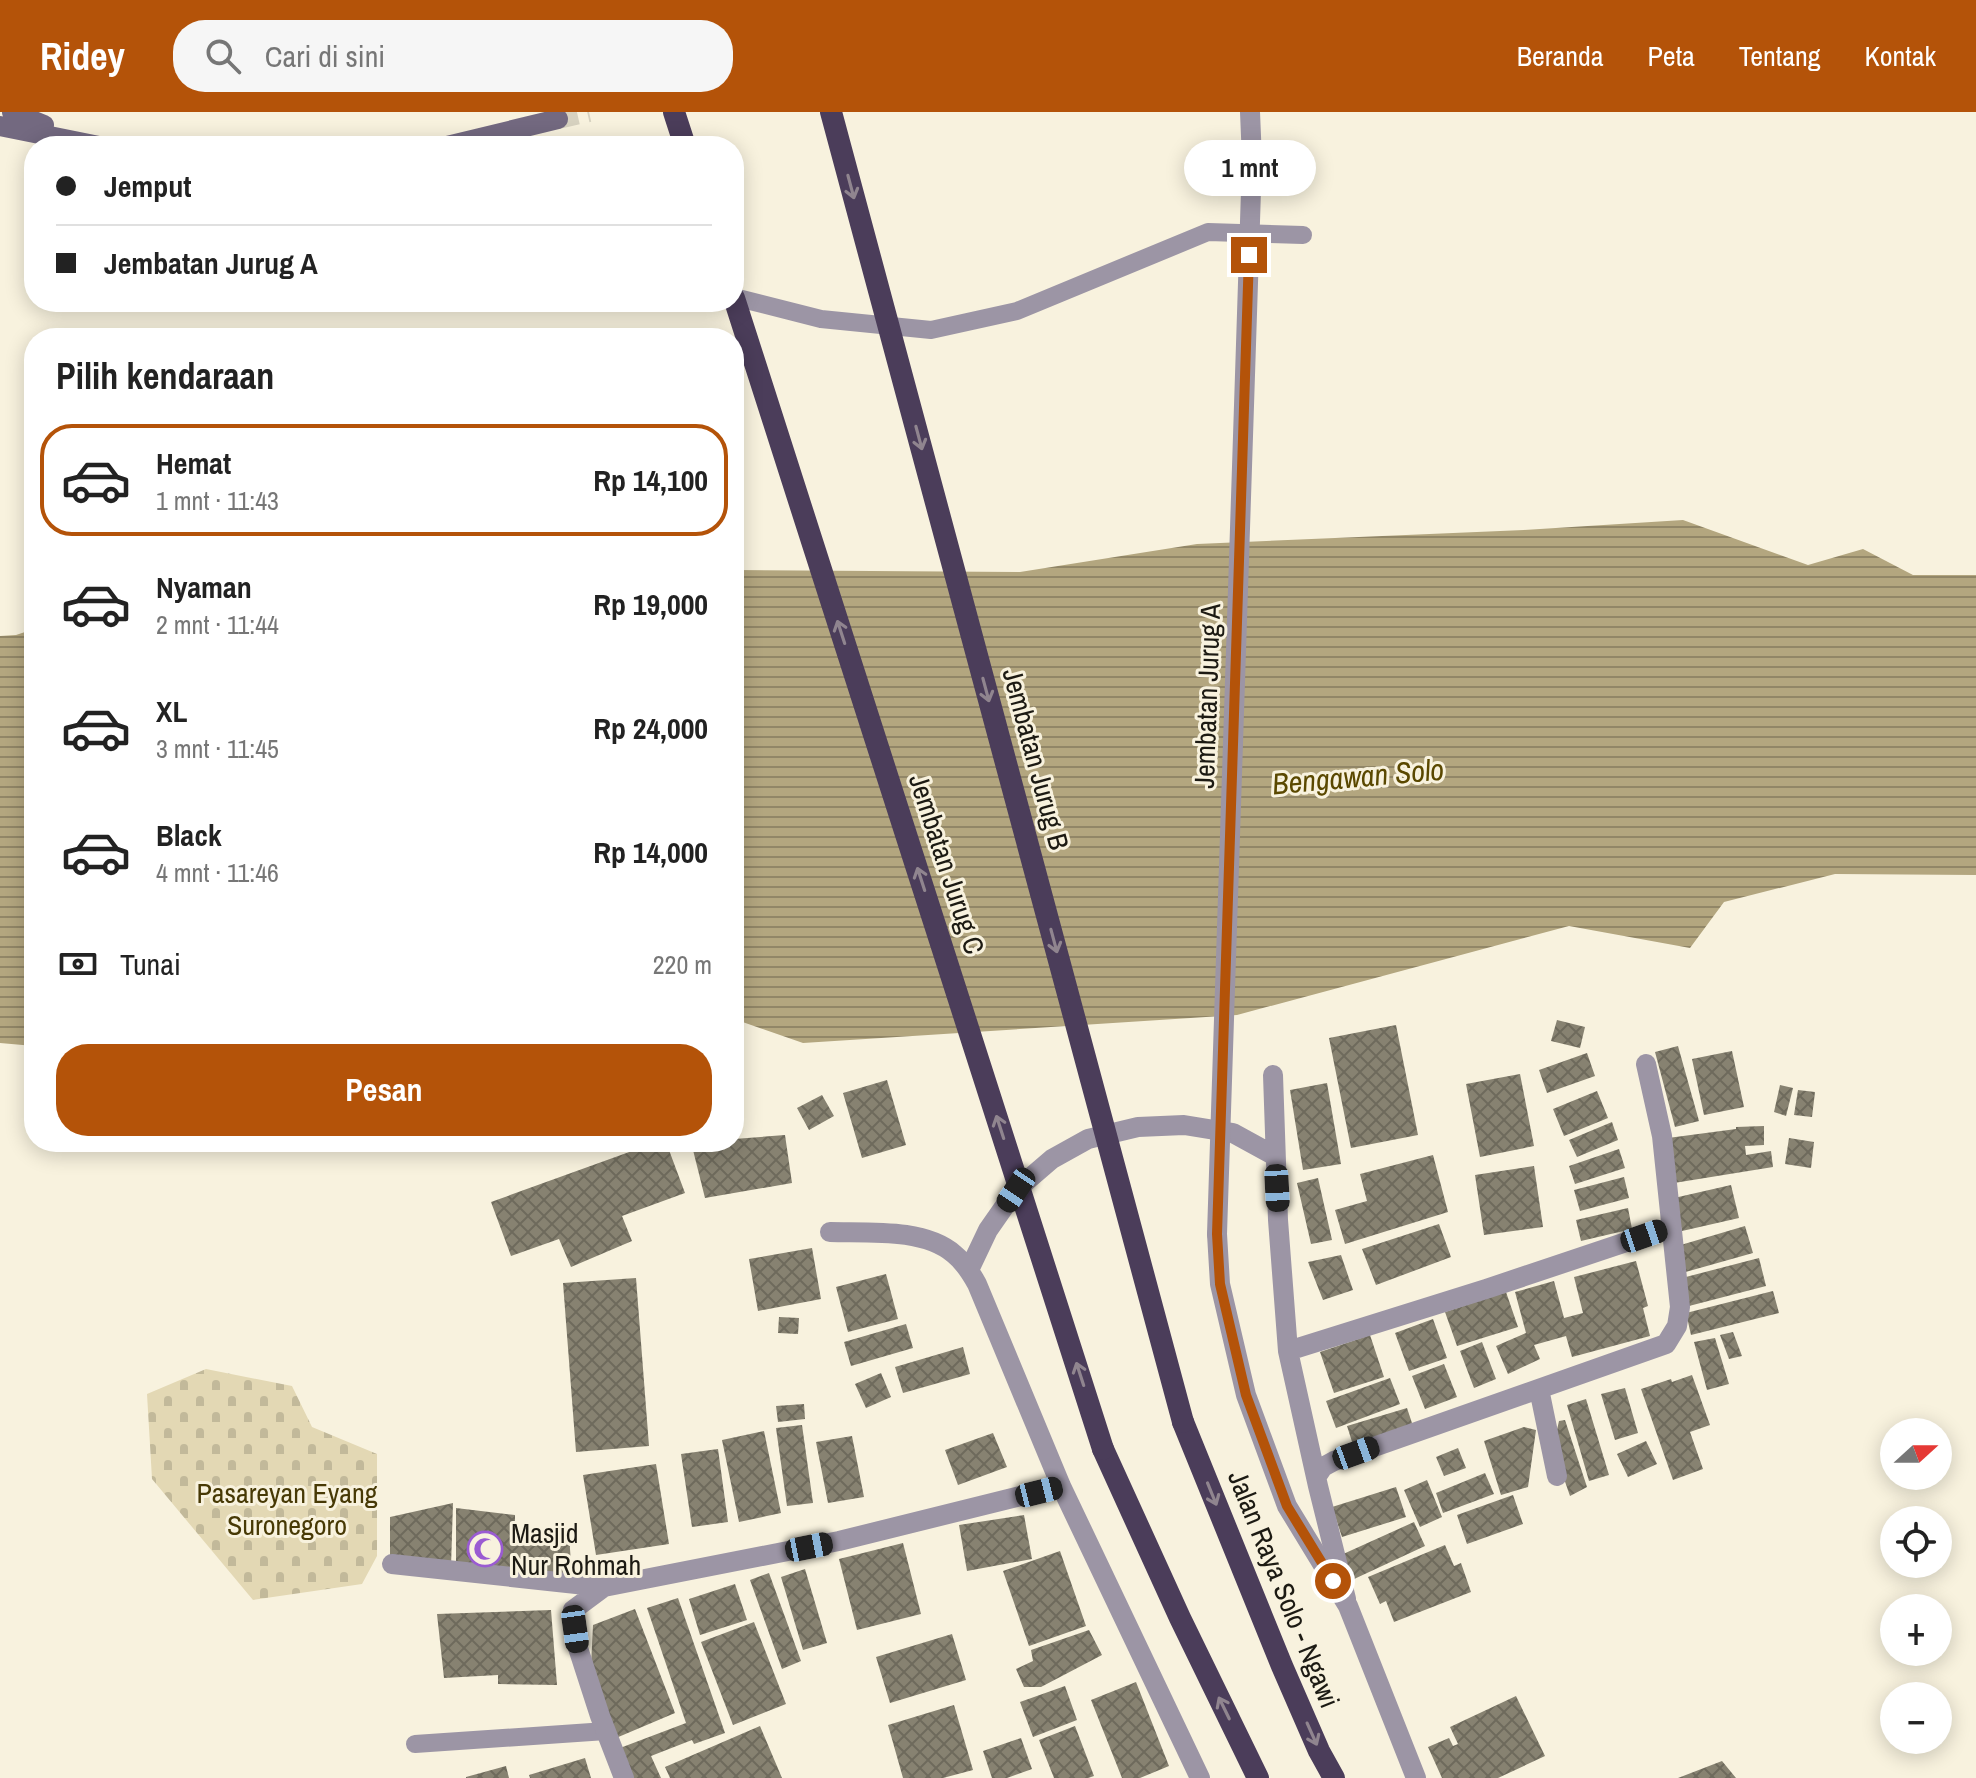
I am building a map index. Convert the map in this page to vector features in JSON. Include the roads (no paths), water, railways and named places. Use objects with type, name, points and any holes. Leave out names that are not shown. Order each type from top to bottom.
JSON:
[{"type":"highway","points":[[674,112],[682,136]]},
{"type":"highway","name":"Jembatan Jurug B","points":[[831,112],[1183,1422]]},
{"type":"highway","name":"Jembatan Jurug C","points":[[744,328],[1103,1449],[1258,1778]]},
{"type":"highway","name":"Jalan Raya Solo - Ngawi","points":[[1183,1422],[1282,1666],[1334,1778]]},
{"type":"main road","points":[[12,112],[70,136]]},
{"type":"main road","points":[[488,136],[558,119]]},
{"type":"main road","points":[[0,126],[50,136]]},
{"type":"street","name":"Jembatan Jurug A","points":[[1250,112],[1252,160],[1217,1234],[1220,1284],[1246,1395],[1287,1506],[1348,1606]]},
{"type":"street","points":[[1317,1476],[1323,1467],[1334,1461],[1666,1344],[1679,1317],[1662,1136],[1646,1064]]},
{"type":"street","points":[[1273,1075],[1288,1351],[1348,1606],[1416,1778]]},
{"type":"street","points":[[969,1270],[988,1230],[1016,1190],[1052,1159],[1088,1139],[1138,1127],[1184,1125],[1233,1133],[1275,1156]]},
{"type":"street","points":[[1288,1351],[1671,1227]]},
{"type":"street","points":[[830,1232],[918,1236],[941,1244],[969,1270],[1061,1486],[1200,1778]]},
{"type":"street","points":[[1539,1389],[1557,1476]]},
{"type":"street","points":[[392,1564],[604,1587],[839,1541],[1061,1486]]},
{"type":"street","points":[[604,1587],[573,1610],[578,1648],[624,1778]]},
{"type":"lane","points":[[744,300],[821,319],[931,330],[1017,311],[1208,232],[1303,235]]},
{"type":"lane","points":[[415,1744],[606,1731]]},
{"type":"water","name":"Bengawan Solo","points":[[1683,520],[1808,565],[1863,549],[1913,575],[1976,575],[1976,875],[1835,874],[1724,902],[1690,948],[1569,926],[1237,1015],[803,1043],[744,1022],[744,570],[1020,572],[1197,544]]},
{"type":"water","points":[[24,632],[24,1045],[0,1043],[0,636]]},
{"type":"tunnel","points":[[558,119],[589,112]]},
{"type":"place","name":"Masjid Nur Rohmah","points":[[485,1549]]},
{"type":"park label","name":"Pasareyan Eyang Suronegoro","points":[[287,1509]]}]
